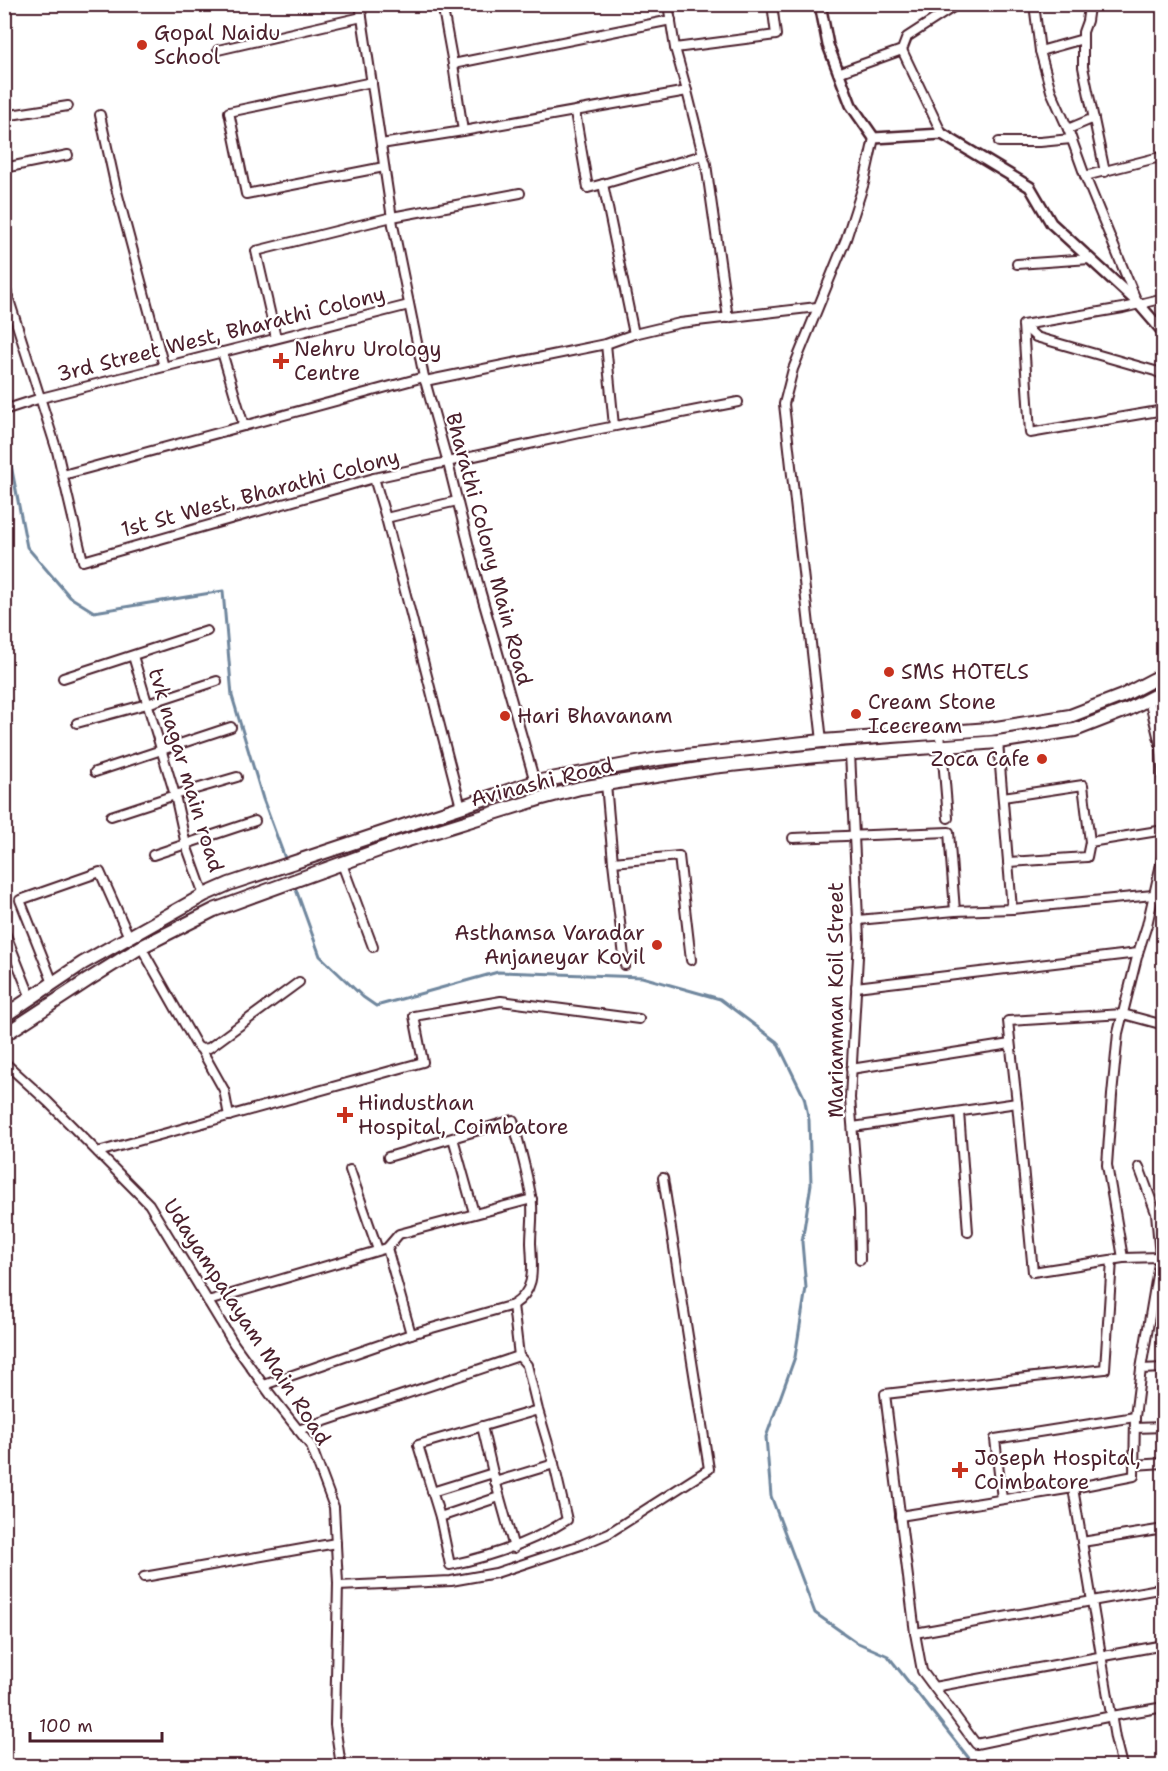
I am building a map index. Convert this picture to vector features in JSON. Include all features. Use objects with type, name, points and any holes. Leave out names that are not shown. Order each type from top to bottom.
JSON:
[{"type":"main road","name":"Avinashi Road","points":[[4,1016],[83,963],[204,895],[229,884],[535,782],[658,759],[822,741],[974,730],[1070,716],[1122,696],[1164,674]]},
{"type":"main road","name":"Avinashi Road","points":[[4,1035],[141,947],[214,910],[398,843],[538,799],[580,788],[712,767],[850,753],[998,742],[1075,730],[1129,709],[1164,691]]},
{"type":"main road","points":[[974,730],[976,744]]},
{"type":"street","name":"Bharathi Colony Main Road","points":[[360,4],[392,217],[424,379],[478,583],[535,782]]},
{"type":"street","points":[[442,4],[463,131]]},
{"type":"street","points":[[668,4],[675,48],[706,164],[728,318]]},
{"type":"street","points":[[675,48],[776,35],[772,4]]},
{"type":"street","points":[[820,4],[828,45],[838,73],[851,105],[874,138],[864,183],[846,239],[793,369],[784,404],[822,741]]},
{"type":"street","points":[[958,4],[907,37],[902,50],[942,134],[1030,187],[1051,223],[1138,303],[1164,333]]},
{"type":"street","points":[[1034,4],[1040,51],[1051,91],[1138,303]]},
{"type":"street","points":[[1105,172],[1083,67],[1083,39],[1087,6],[1106,4]]},
{"type":"street","points":[[218,50],[362,17]]},
{"type":"street","points":[[453,64],[671,20]]},
{"type":"street","points":[[1040,51],[1083,39]]},
{"type":"street","points":[[838,73],[902,50]]},
{"type":"street","points":[[372,82],[229,112],[246,194],[384,166]]},
{"type":"street","points":[[381,144],[687,91]]},
{"type":"street","points":[[4,116],[68,106]]},
{"type":"street","points":[[575,112],[588,188],[703,155]]},
{"type":"street","points":[[100,115],[116,188],[164,367]]},
{"type":"street","points":[[1068,129],[1094,117]]},
{"type":"street","points":[[874,138],[942,134]]},
{"type":"street","points":[[999,142],[1071,139]]},
{"type":"street","points":[[4,168],[68,155]]},
{"type":"street","points":[[1084,176],[1164,156]]},
{"type":"street","points":[[603,184],[634,334]]},
{"type":"street","points":[[276,338],[256,251],[392,217],[520,193]]},
{"type":"street","points":[[1017,264],[1090,259]]},
{"type":"street","points":[[4,284],[63,475],[424,379],[606,344],[634,334],[680,323],[818,307]]},
{"type":"street","points":[[1023,326],[1123,308],[1164,298]]},
{"type":"street","name":"3rd Street West, Bharathi Colony","points":[[5,410],[41,398],[409,305]]},
{"type":"street","points":[[1023,326],[1036,337],[1164,375]]},
{"type":"street","points":[[1023,326],[1030,433],[1164,410]]},
{"type":"street","points":[[606,344],[614,426]]},
{"type":"street","points":[[222,352],[244,426]]},
{"type":"street","name":"1st St West, Bharathi Colony","points":[[63,475],[83,561],[374,478],[614,426],[738,402]]},
{"type":"street","points":[[374,478],[460,807]]},
{"type":"street","points":[[386,518],[457,501]]},
{"type":"street","points":[[63,678],[207,631]]},
{"type":"street","name":"tvk nagar main road","points":[[133,656],[175,795],[186,845],[204,895]]},
{"type":"street","points":[[77,723],[147,704],[217,681]]},
{"type":"street","points":[[1149,699],[1161,748],[1164,809]]},
{"type":"street","points":[[95,772],[231,726]]},
{"type":"street","points":[[939,732],[948,818]]},
{"type":"street","points":[[998,742],[1012,909]]},
{"type":"street","name":"Mariamman Koil Street","points":[[850,753],[859,939],[850,1098],[859,1211],[860,1260]]},
{"type":"street","points":[[111,816],[237,777]]},
{"type":"street","points":[[606,784],[625,965]]},
{"type":"street","points":[[1004,797],[1083,785],[1090,842],[1087,857],[1008,862]]},
{"type":"street","points":[[153,855],[255,821]]},
{"type":"street","points":[[1090,842],[1164,830]]},
{"type":"street","points":[[793,838],[949,832],[955,911]]},
{"type":"street","points":[[1164,841],[1162,867],[1118,1033],[1107,1165],[1117,1259],[1105,1369],[885,1394],[915,1633],[922,1671],[976,1744],[1164,1707]]},
{"type":"street","points":[[613,862],[679,856],[691,960]]},
{"type":"street","points":[[342,864],[373,947]]},
{"type":"street","points":[[53,983],[20,900],[100,872],[129,937]]},
{"type":"street","points":[[858,920],[955,911],[1012,909],[1153,895]]},
{"type":"street","points":[[4,930],[31,998]]},
{"type":"street","points":[[141,947],[224,1090],[229,1116]]},
{"type":"street","points":[[856,987],[1138,953]]},
{"type":"street","points":[[201,1049],[209,1048],[299,982]]},
{"type":"street","points":[[98,1152],[423,1062],[414,1016],[501,1001],[639,1019]]},
{"type":"street","points":[[1161,1261],[1117,1259],[1033,1272],[1008,1021],[1123,1014],[1164,1025]]},
{"type":"street","points":[[851,1069],[1010,1044]]},
{"type":"street","name":"Udayampalayam Main Road","points":[[4,1062],[149,1204],[234,1344],[311,1446],[334,1507],[338,1587],[335,1725],[341,1767]]},
{"type":"street","points":[[853,1127],[1017,1103]]},
{"type":"street","points":[[959,1112],[968,1232]]},
{"type":"street","points":[[264,1385],[411,1334],[513,1305],[523,1299],[530,1285],[534,1268],[531,1244],[532,1199],[513,1120],[388,1157]]},
{"type":"street","points":[[453,1138],[474,1213]]},
{"type":"street","points":[[900,1516],[1134,1476],[1135,1417],[1141,1370],[1161,1261],[1160,1212],[1153,1210],[1139,1167]]},
{"type":"street","points":[[350,1170],[383,1249],[411,1334]]},
{"type":"street","points":[[338,1587],[451,1581],[496,1573],[542,1559],[609,1533],[709,1469],[663,1178]]},
{"type":"street","points":[[208,1300],[383,1249],[399,1234],[532,1199]]},
{"type":"street","points":[[513,1305],[519,1356],[527,1365],[567,1520],[545,1534],[514,1548],[485,1558],[450,1565],[440,1517],[418,1445],[538,1410]]},
{"type":"street","points":[[298,1430],[519,1356]]},
{"type":"street","points":[[1141,1370],[1164,1368]]},
{"type":"street","points":[[1002,1499],[995,1439],[1135,1417]]},
{"type":"street","points":[[482,1426],[514,1548]]},
{"type":"street","points":[[1135,1428],[1164,1427]]},
{"type":"street","points":[[1134,1465],[1164,1463]]},
{"type":"street","points":[[432,1492],[554,1464]]},
{"type":"street","points":[[1073,1488],[1122,1767]]},
{"type":"street","points":[[440,1517],[500,1497]]},
{"type":"street","points":[[1082,1542],[1164,1529]]},
{"type":"street","points":[[144,1577],[336,1543]]},
{"type":"street","points":[[915,1633],[1164,1588]]},
{"type":"street","points":[[934,1687],[1164,1645]]},
{"type":"waterway","points":[[4,429],[27,547],[70,597],[94,612],[223,591],[232,696],[263,799],[286,861]]},
{"type":"waterway","points":[[294,884],[320,956],[363,997],[376,1006],[498,972],[642,977],[720,999],[777,1042],[804,1097],[809,1120],[811,1184],[802,1242],[806,1288],[795,1357],[766,1437],[771,1496],[815,1613],[856,1642],[888,1656],[975,1766]]},
{"type":"place","name":"Gopal Naidu School","points":[[142,45]]},
{"type":"place","name":"Nehru Urology Centre","points":[[281,361]]},
{"type":"place","name":"SMS HOTELS","points":[[889,672]]},
{"type":"place","name":"Cream Stone Icecream","points":[[856,714]]},
{"type":"place","name":"Hari Bhavanam","points":[[505,716]]},
{"type":"place","name":"Zoca Cafe","points":[[1042,759]]},
{"type":"place","name":"Asthamsa Varadar Anjaneyar Kovil","points":[[657,945]]},
{"type":"place","name":"Hindusthan Hospital, Coimbatore","points":[[345,1115]]},
{"type":"place","name":"Joseph Hospital, Coimbatore","points":[[960,1470]]}]
